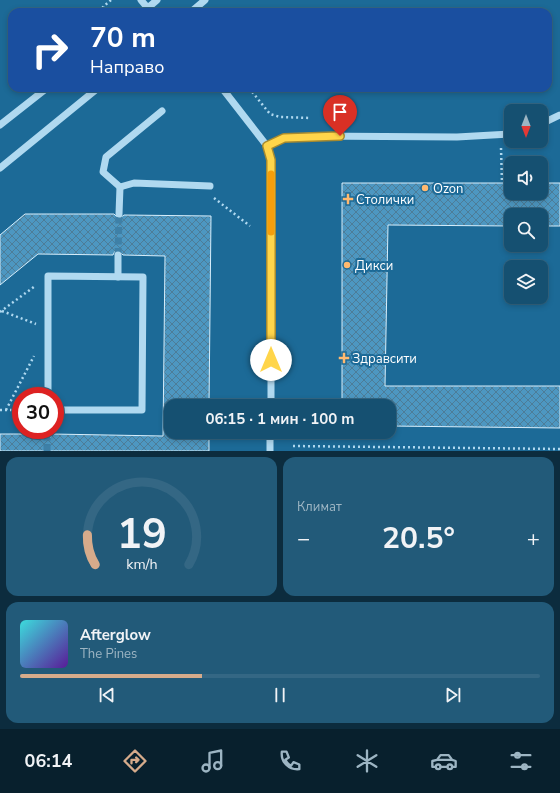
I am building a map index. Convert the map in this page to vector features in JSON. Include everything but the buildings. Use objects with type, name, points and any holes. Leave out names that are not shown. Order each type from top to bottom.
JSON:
[{"type":"street","points":[[150,8],[157,0]]},
{"type":"street","points":[[196,8],[205,0]]},
{"type":"street","points":[[0,125],[41,92]]},
{"type":"street","points":[[0,168],[93,92]]},
{"type":"street","points":[[225,92],[267,146],[271,160],[270,399]]},
{"type":"street","points":[[120,187],[103,172],[106,157],[162,111]]},
{"type":"street","points":[[548,121],[560,115]]},
{"type":"street","points":[[267,146],[284,138],[311,136],[458,137],[504,135]]},
{"type":"street","points":[[120,187],[134,183],[210,186]]},
{"type":"street","points":[[119,214],[120,187]]},
{"type":"street","points":[[118,255],[118,277]]},
{"type":"street","points":[[48,387],[48,276],[143,277],[142,410],[64,410]]},
{"type":"street","points":[[270,439],[270,451]]},
{"type":"path","points":[[104,8],[103,7],[111,0]]},
{"type":"path","points":[[252,92],[270,114],[280,117],[310,118]]},
{"type":"path","points":[[501,135],[502,183]]},
{"type":"path","points":[[198,185],[250,226]]},
{"type":"path","points":[[1,311],[48,276]]},
{"type":"path","points":[[1,311],[48,329]]},
{"type":"path","points":[[6,410],[37,349]]},
{"type":"path","points":[[0,410],[12,410]]},
{"type":"path","points":[[293,446],[560,449]]},
{"type":"tunnel","points":[[118,255],[119,214]]},
{"type":"tunnel","points":[[47,439],[47,451]]},
{"type":"slow traffic","points":[[271,174],[271,232]]},
{"type":"place","name":"Ozon","points":[[425,188]]},
{"type":"place","name":"Столички","points":[[348,199]]},
{"type":"place","name":"Дикси","points":[[347,265]]},
{"type":"place","name":"Здравсити","points":[[344,358]]},
{"type":"route","points":[[271,360],[271,160],[267,146],[284,138],[340,136]]}]
